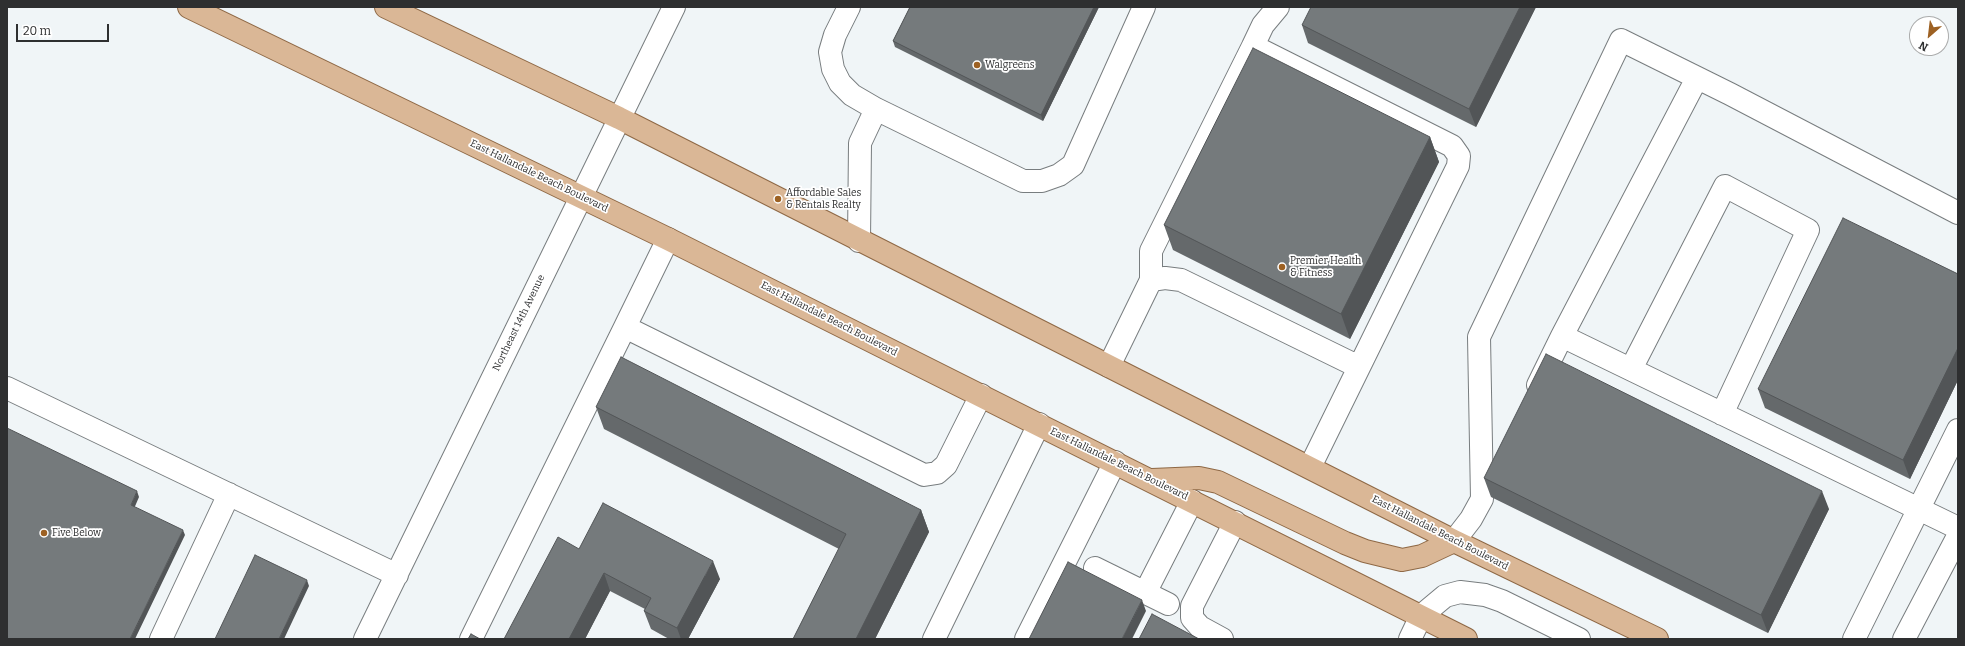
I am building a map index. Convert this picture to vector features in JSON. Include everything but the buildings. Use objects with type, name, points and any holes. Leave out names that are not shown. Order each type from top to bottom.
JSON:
[{"type":"main road","name":"East Hallandale Beach Boulevard","points":[[189,7],[668,239],[1466,639]]},
{"type":"main road","name":"East Hallandale Beach Boulevard","points":[[386,7],[619,118],[859,241],[1454,540],[1657,639]]},
{"type":"main road","points":[[1151,480],[1199,478],[1218,482],[1345,543],[1402,560],[1422,556],[1454,540]]},
{"type":"street","name":"Northeast 14th Avenue","points":[[365,639],[674,7]]},
{"type":"street","points":[[849,7],[835,35],[830,52],[833,69],[840,83],[852,95],[876,109],[1023,181],[1042,181],[1059,175],[1072,165],[1144,7]]},
{"type":"street","points":[[1109,366],[1151,280],[1151,251],[1263,25],[1278,7]]},
{"type":"street","points":[[1482,499],[1479,337],[1621,40],[1958,213]]},
{"type":"street","points":[[1253,46],[1452,146],[1458,156],[1458,166],[1310,467]]},
{"type":"street","points":[[1531,400],[1562,336],[1697,78]]},
{"type":"street","points":[[859,241],[860,143],[876,109]]},
{"type":"street","points":[[1630,369],[1725,186],[1808,230],[1722,414]]},
{"type":"street","points":[[471,639],[668,239]]},
{"type":"street","points":[[1151,280],[1165,278],[1181,280],[1358,367]]},
{"type":"street","points":[[625,327],[924,475],[937,473],[946,464],[981,395]]},
{"type":"street","points":[[1562,336],[1918,510],[1958,528]]},
{"type":"street","points":[[7,388],[397,575]]},
{"type":"street","points":[[934,639],[1039,424]]},
{"type":"street","points":[[1854,639],[1958,430]]},
{"type":"street","points":[[1454,540],[1470,519],[1482,499],[1503,456]]},
{"type":"street","points":[[1026,639],[1115,462]]},
{"type":"street","points":[[161,639],[229,494]]},
{"type":"street","points":[[1145,593],[1192,501]]},
{"type":"street","points":[[1222,639],[1200,627],[1192,618],[1192,606],[1235,522]]},
{"type":"street","points":[[1904,639],[1958,536]]},
{"type":"street","points":[[1095,568],[1168,604]]},
{"type":"street","points":[[1410,639],[1421,616],[1445,596],[1460,592],[1469,592],[1502,601],[1579,639]]},
{"type":"place","name":"Walgreens","points":[[977,65]]},
{"type":"place","name":"Affordable Sales & Rentals Realty","points":[[778,199]]},
{"type":"place","name":"Premier Health & Fitness","points":[[1282,267]]},
{"type":"place","name":"Five Below","points":[[44,533]]}]
